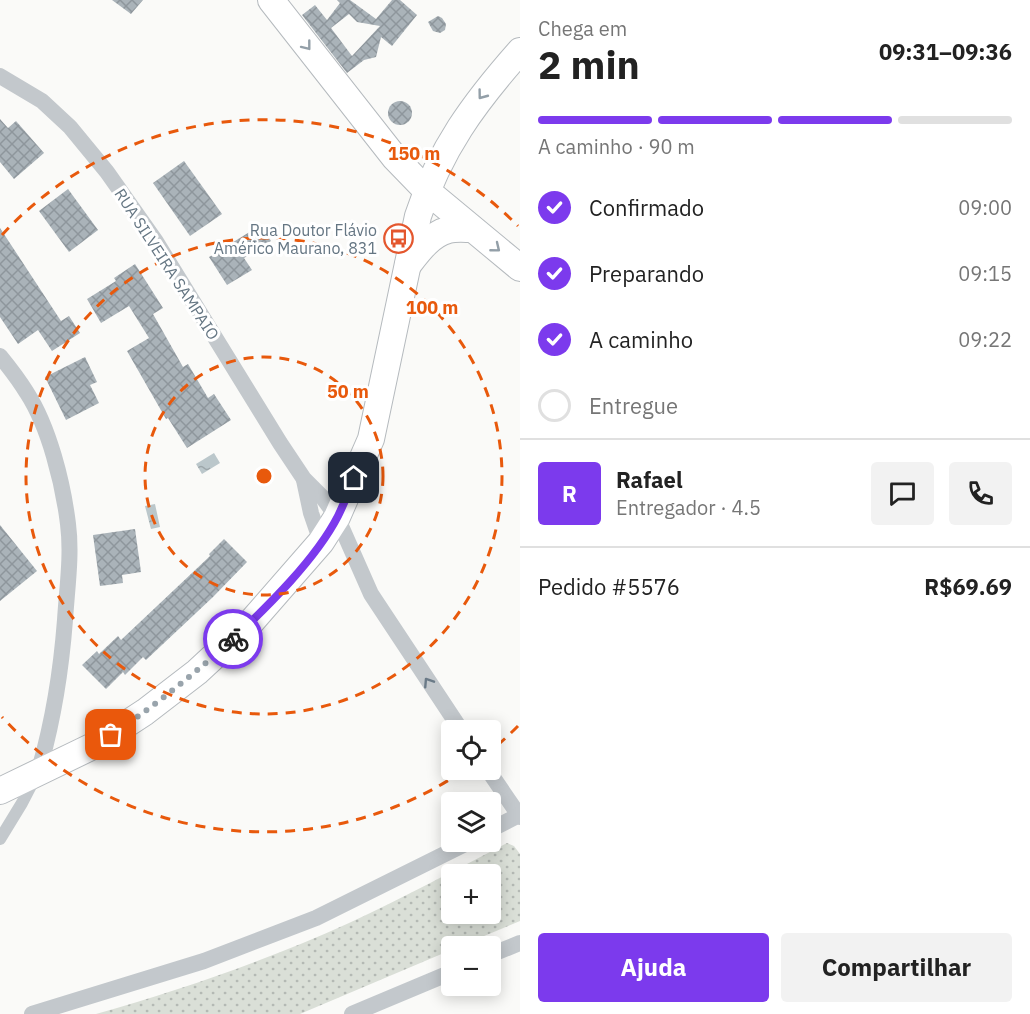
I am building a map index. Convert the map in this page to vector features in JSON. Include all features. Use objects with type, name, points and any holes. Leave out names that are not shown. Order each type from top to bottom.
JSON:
[{"type":"main road","points":[[271,0],[395,158],[426,190],[520,268]]},
{"type":"main road","points":[[0,790],[93,746],[145,712],[197,672],[252,621],[321,542],[337,517],[371,439],[418,216],[426,190],[459,126],[520,51]]},
{"type":"main road","points":[[408,265],[438,234],[448,230],[472,229]]},
{"type":"street","name":"RUA SILVEIRA SAMPAIO","points":[[0,76],[42,101],[70,127],[107,172],[155,240],[304,479],[323,498],[337,517],[371,594],[454,720]]},
{"type":"street","points":[[0,357],[28,394],[44,428],[57,470],[68,524],[69,571],[62,656],[49,735],[38,773],[0,839]]},
{"type":"street","name":"RUA SILVEIRA SAMPAIO","points":[[304,479],[311,513],[321,542]]},
{"type":"street","points":[[495,780],[519,816],[501,825]]},
{"type":"street","points":[[32,1014],[204,961],[316,918],[449,852]]},
{"type":"street","points":[[501,951],[520,943]]},
{"type":"street","points":[[352,1014],[441,977]]},
{"type":"shaded area","points":[[507,843],[514,846],[520,854],[520,921],[484,936],[441,936],[441,954],[300,1014],[96,1014],[256,962],[318,937],[441,877],[441,924],[501,924],[501,864],[467,864],[490,852],[501,852],[501,846]]},
{"type":"water","points":[[214,453],[220,463],[202,474],[196,464]]},
{"type":"water","points":[[155,504],[160,527],[151,529],[145,506]]},
{"type":"building","points":[[112,0],[143,0],[131,14]]},
{"type":"building","points":[[337,0],[350,0],[376,19],[392,0],[400,0],[417,15],[392,46],[381,37],[376,57],[364,60],[347,73],[302,15],[315,5],[327,20],[340,3]],"holes":[[[349,14],[357,22],[380,26],[352,56],[331,28]]]},
{"type":"building","points":[[438,16],[446,24],[445,30],[440,33],[433,31],[428,22]]},
{"type":"building","points":[[400,101],[405,102],[411,108],[411,118],[405,124],[400,125],[395,124],[389,118],[388,113],[389,108],[395,102]]},
{"type":"building","points":[[0,119],[8,128],[16,121],[44,153],[14,179],[0,162]]},
{"type":"building","points":[[184,161],[222,214],[190,236],[153,183]]},
{"type":"building","points":[[68,189],[98,230],[69,252],[39,211]]},
{"type":"building","points":[[261,225],[271,241],[244,258],[252,270],[227,285],[209,257]]},
{"type":"building","points":[[0,228],[61,321],[69,316],[80,333],[52,351],[38,330],[18,344],[0,317]]},
{"type":"building","points":[[135,264],[163,308],[153,314],[183,367],[188,364],[208,398],[214,394],[231,420],[187,448],[168,418],[166,419],[127,351],[149,338],[129,306],[101,323],[87,299],[116,281],[114,278]]},
{"type":"building","points":[[85,357],[97,382],[90,385],[99,403],[66,420],[45,377]]},
{"type":"building","points":[[0,525],[37,571],[0,601]]},
{"type":"building","points":[[135,529],[141,572],[122,575],[123,583],[100,586],[93,535]]},
{"type":"building","points":[[224,539],[247,562],[146,660],[143,657],[125,675],[123,672],[106,689],[82,665],[97,651],[99,654],[118,636],[121,640],[210,556],[209,554]]},
{"type":"way so far","points":[[111,735],[197,672],[233,639]]},
{"type":"place","name":"Rua Doutor Flávio Américo Maurano, 831","points":[[398,239]]},
{"type":"route","points":[[233,639],[297,572],[321,542],[337,517],[354,478]]}]
